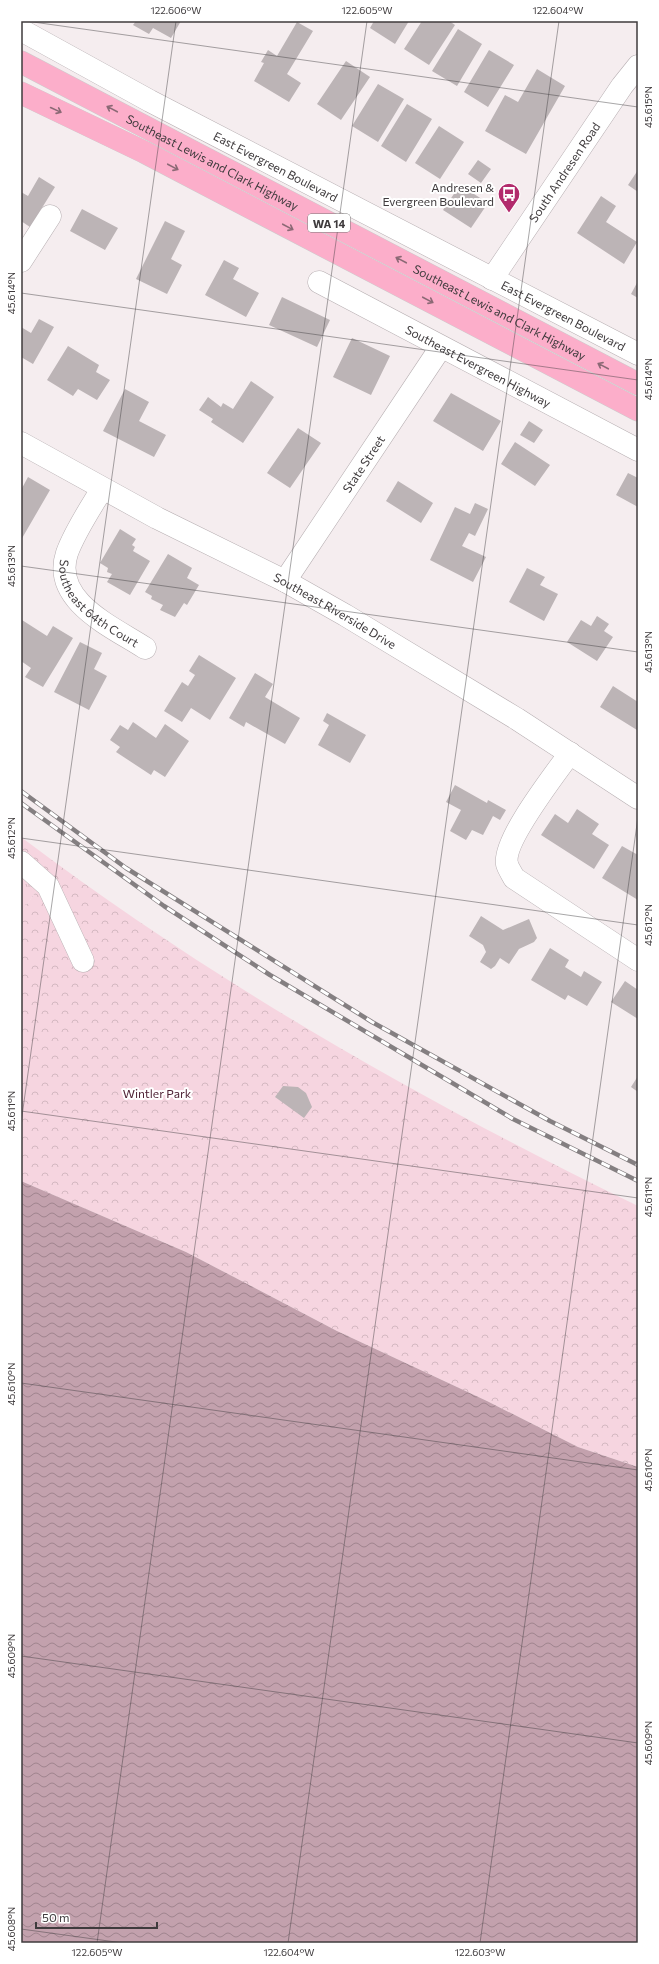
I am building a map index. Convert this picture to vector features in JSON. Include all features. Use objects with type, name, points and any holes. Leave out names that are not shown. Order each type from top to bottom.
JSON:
[{"type":"highway","name":"Southeast Lewis and Clark Highway","points":[[21,62],[638,384]]},
{"type":"highway","name":"Southeast Lewis and Clark Highway","points":[[21,94],[144,152],[638,410]]},
{"type":"street","name":"East Evergreen Boulevard","points":[[21,30],[157,104],[638,354]]},
{"type":"street","name":"South Andresen Road","points":[[492,279],[622,86],[638,66]]},
{"type":"street","points":[[21,260],[50,216]]},
{"type":"street","name":"Southeast Evergreen Highway","points":[[319,282],[638,450]]},
{"type":"street","name":"State Street","points":[[285,580],[441,347]]},
{"type":"street","name":"Southeast Riverside Drive","points":[[21,442],[102,489],[171,525],[285,580],[424,662],[570,753],[638,798]]},
{"type":"street","name":"Southeast 64th Court","points":[[102,489],[67,553],[65,566],[66,580],[73,597],[83,607],[146,648]]},
{"type":"street","points":[[570,753],[517,830],[508,850],[507,864],[514,878],[638,960]]},
{"type":"street","points":[[21,862],[48,886],[83,961]]},
{"type":"green space","name":"Wintler Park","points":[[21,837],[168,941],[244,990],[320,1036],[477,1124],[638,1206],[638,1467],[578,1447],[487,1401],[337,1331],[186,1252],[21,1181],[21,913],[39,887],[21,874]]},
{"type":"green space","points":[[21,874],[39,887],[21,913]]},
{"type":"water","points":[[21,1181],[186,1252],[337,1331],[487,1401],[578,1447],[638,1467],[638,1943],[21,1943]]},
{"type":"building","points":[[136,21],[181,21],[171,38],[153,28],[149,34],[133,25]]},
{"type":"building","points":[[374,21],[409,21],[395,44],[370,28]]},
{"type":"building","points":[[422,21],[449,21],[455,25],[429,65],[404,49]]},
{"type":"building","points":[[297,22],[313,31],[287,74],[301,83],[289,102],[254,81],[264,63],[261,62],[268,50],[277,56]]},
{"type":"building","points":[[458,29],[482,44],[457,86],[432,71]]},
{"type":"building","points":[[489,50],[514,65],[488,107],[464,92]]},
{"type":"building","points":[[346,61],[370,77],[341,120],[317,104]]},
{"type":"building","points":[[537,69],[565,86],[526,154],[485,131],[505,95],[518,102]]},
{"type":"building","points":[[378,84],[404,99],[378,142],[352,126]]},
{"type":"building","points":[[407,104],[432,119],[406,162],[381,146]]},
{"type":"building","points":[[439,126],[464,142],[440,179],[415,163]]},
{"type":"building","points":[[478,160],[491,169],[481,183],[468,174]]},
{"type":"building","points":[[638,170],[638,192],[628,185]]},
{"type":"building","points":[[39,177],[55,187],[30,227],[21,221],[21,192],[28,196]]},
{"type":"building","points":[[460,185],[488,203],[471,228],[443,210]]},
{"type":"building","points":[[601,196],[616,206],[606,222],[637,242],[624,264],[577,233]]},
{"type":"building","points":[[82,209],[118,228],[105,250],[70,231]]},
{"type":"building","points":[[165,221],[185,231],[171,259],[182,265],[167,294],[136,279]]},
{"type":"building","points":[[224,260],[239,268],[233,279],[259,293],[246,317],[205,295]]},
{"type":"building","points":[[638,281],[638,298],[631,294]]},
{"type":"building","points":[[282,297],[330,320],[317,347],[269,325]]},
{"type":"building","points":[[39,319],[54,327],[33,364],[21,357],[21,327],[31,333]]},
{"type":"building","points":[[352,338],[390,356],[371,395],[333,377]]},
{"type":"building","points":[[68,346],[99,365],[96,372],[110,380],[97,400],[78,389],[73,396],[47,380]]},
{"type":"building","points":[[251,381],[274,397],[243,443],[211,422],[213,419],[199,410],[208,397],[221,407],[223,403],[233,409]]},
{"type":"building","points":[[125,389],[149,402],[139,421],[166,435],[154,457],[103,431]]},
{"type":"building","points":[[451,393],[501,421],[483,451],[433,421]]},
{"type":"building","points":[[529,421],[543,430],[534,443],[520,435]]},
{"type":"building","points":[[298,428],[321,443],[290,488],[267,473]]},
{"type":"building","points":[[515,442],[550,465],[535,486],[501,464]]},
{"type":"building","points":[[628,473],[638,478],[638,507],[616,495]]},
{"type":"building","points":[[28,477],[50,490],[21,540],[21,490]]},
{"type":"building","points":[[398,481],[433,503],[421,523],[386,501]]},
{"type":"building","points":[[475,503],[488,509],[475,536],[469,533],[462,546],[486,557],[473,582],[430,560],[455,507],[470,514]]},
{"type":"building","points":[[120,529],[136,539],[132,545],[135,547],[133,551],[150,561],[130,595],[107,582],[112,574],[107,572],[108,568],[100,563]]},
{"type":"building","points":[[168,554],[192,568],[187,578],[199,585],[187,605],[184,603],[175,617],[160,610],[163,605],[151,599],[152,596],[145,592]]},
{"type":"building","points":[[527,568],[545,577],[540,585],[558,594],[544,621],[509,602]]},
{"type":"building","points":[[597,616],[609,624],[604,631],[613,637],[597,661],[567,642],[581,620],[591,626]]},
{"type":"building","points":[[22,620],[47,636],[53,626],[73,638],[43,687],[25,677],[31,668],[21,661]]},
{"type":"building","points":[[80,642],[102,653],[94,669],[107,676],[89,710],[54,692]]},
{"type":"building","points":[[199,655],[236,678],[210,720],[191,708],[182,722],[164,711],[182,682],[188,686],[195,675],[189,671]]},
{"type":"building","points":[[255,673],[273,684],[265,697],[300,718],[285,744],[246,722],[244,727],[229,718]]},
{"type":"building","points":[[613,686],[638,702],[637,730],[600,707]]},
{"type":"building","points":[[327,713],[366,735],[350,763],[318,745],[329,725],[323,721]]},
{"type":"building","points":[[133,722],[156,738],[165,724],[189,741],[165,777],[154,770],[151,775],[116,752],[120,747],[110,740],[120,725],[128,730]]},
{"type":"building","points":[[455,785],[487,803],[488,800],[506,810],[500,820],[493,816],[483,835],[472,830],[466,840],[450,831],[461,810],[446,802]]},
{"type":"building","points":[[577,809],[599,824],[592,834],[609,845],[594,869],[541,835],[555,814],[568,823]]},
{"type":"building","points":[[622,846],[638,855],[638,900],[602,878]]},
{"type":"building","points":[[481,916],[503,930],[529,919],[537,938],[534,942],[519,949],[509,964],[500,958],[491,969],[480,962],[486,952],[483,945],[469,936]]},
{"type":"building","points":[[550,948],[569,960],[565,967],[581,977],[584,971],[602,982],[587,1006],[568,995],[565,1000],[531,980]]},
{"type":"building","points":[[625,981],[638,990],[638,1019],[611,1002]]},
{"type":"building","points":[[638,1076],[638,1092],[631,1087]]},
{"type":"building","points":[[283,1086],[298,1087],[306,1093],[312,1107],[304,1118],[275,1097]]},
{"type":"railway","points":[[21,791],[126,868],[372,1022],[550,1121],[638,1165]]},
{"type":"railway","points":[[21,803],[164,906],[270,975],[513,1119],[638,1181]]},
{"type":"place","name":"Andresen & Evergreen Boulevard","points":[[509,214]]}]
